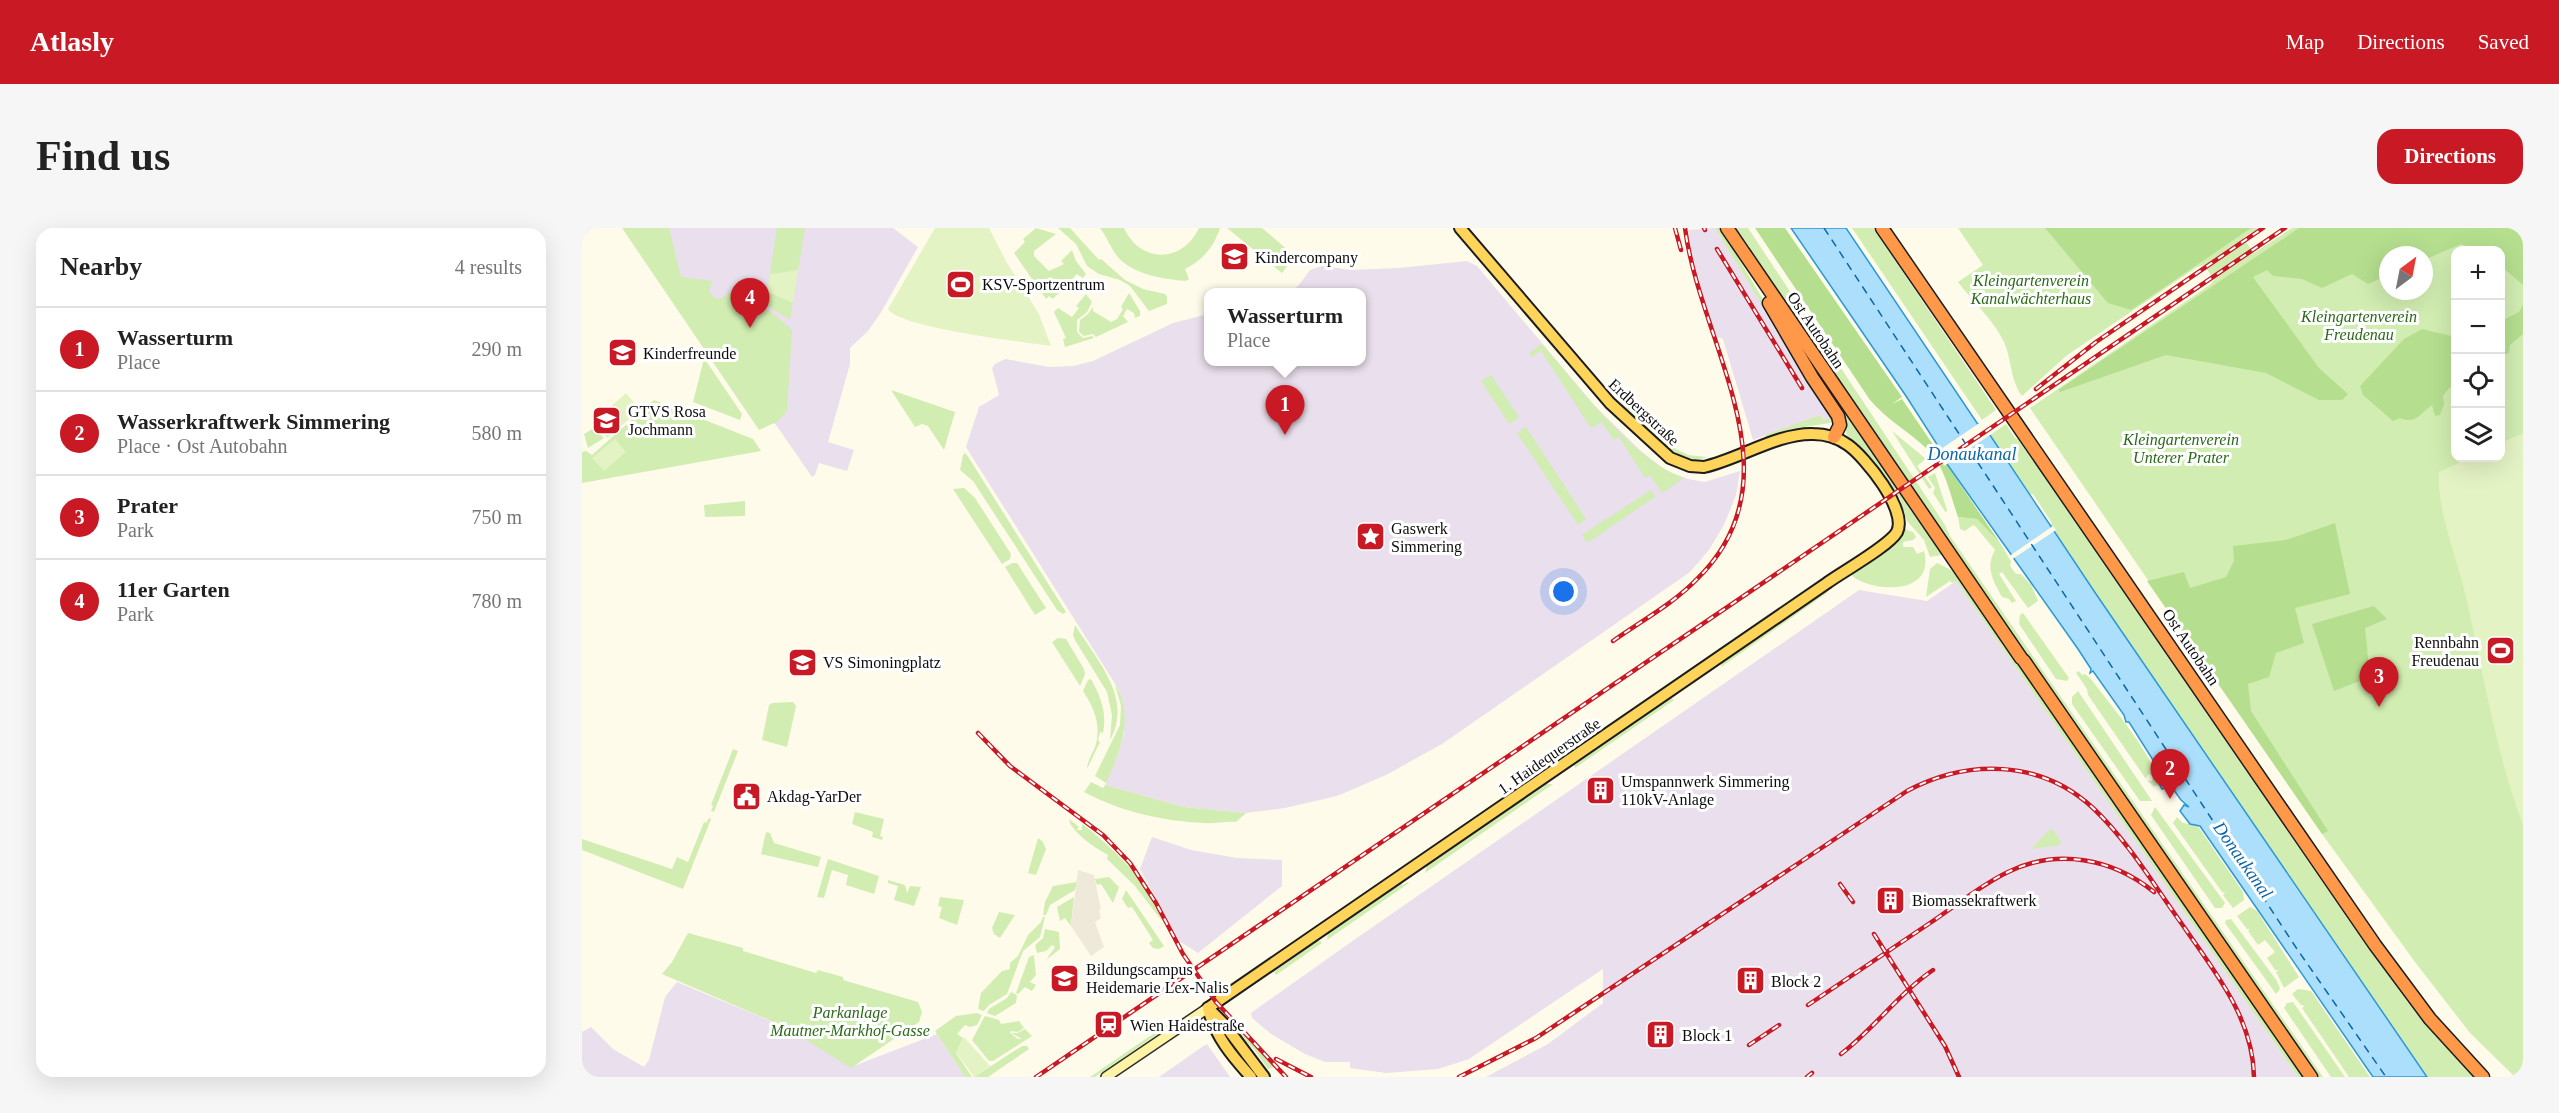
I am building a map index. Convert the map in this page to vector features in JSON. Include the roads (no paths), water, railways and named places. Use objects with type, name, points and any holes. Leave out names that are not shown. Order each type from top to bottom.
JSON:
[{"type":"highway","name":"Ost Autobahn","points":[[1882,228],[2375,945],[2430,1019],[2483,1077]]},
{"type":"highway","points":[[1727,229],[1737,250],[1838,416],[1840,425],[1834,437]]},
{"type":"highway","name":"Ost Autobahn","points":[[1727,229],[2311,1077]]},
{"type":"main road","name":"Erdbergstraße","points":[[1461,228],[1610,403],[1670,458],[1690,466],[1704,467],[1799,435],[1823,434],[1834,437]]},
{"type":"main road","name":"1. Haidequerstraße","points":[[1208,1008],[1894,535],[1900,522],[1896,507],[1857,452],[1834,437]]},
{"type":"main road","points":[[1106,1077],[1208,1008]]},
{"type":"main road","points":[[1208,1008],[1212,1026],[1221,1041],[1251,1077]]},
{"type":"main road","points":[[1208,1008],[1224,1024],[1264,1077]]},
{"type":"water","name":"Donaukanal","points":[[1791,228],[1846,228],[1977,423],[1990,435],[2096,594],[2427,1077],[2373,1077],[2200,826],[2190,824],[2180,811],[2184,805],[2189,807],[2171,786],[2162,789],[2159,784],[2165,779],[2129,722],[2126,722],[2124,715],[2093,671],[2090,673],[2091,669],[2078,649],[1947,464],[1906,396]]},
{"type":"railway","points":[[1675,228],[1681,250]]},
{"type":"railway","points":[[1613,641],[1667,604],[1697,579],[1727,539],[1742,498],[1743,454],[1736,409],[1694,272],[1685,228]]},
{"type":"railway","points":[[2036,389],[2096,342],[2263,228]]},
{"type":"railway","points":[[1036,1077],[2285,228]]},
{"type":"railway","points":[[1717,249],[1802,388]]},
{"type":"railway","points":[[978,733],[1010,766],[1103,835],[1130,863],[1156,903],[1183,954],[1216,1002],[1286,1077]]},
{"type":"railway","points":[[1459,1077],[1536,1038],[1907,791],[1954,773],[1978,769],[2003,769],[2050,780],[2072,792],[2106,821],[2141,865],[2231,998],[2247,1035],[2254,1077]]},
{"type":"railway","points":[[1808,1005],[1987,884],[2008,872],[2027,865],[2046,860],[2084,860],[2120,871],[2138,880],[2154,892]]},
{"type":"railway","points":[[1840,884],[1853,902]]},
{"type":"railway","points":[[1874,934],[1945,1046],[1959,1077]]},
{"type":"railway","points":[[1841,1054],[1920,979],[1933,970]]},
{"type":"railway","points":[[1749,1045],[1779,1025]]},
{"type":"railway","points":[[1276,1059],[1311,1077]]},
{"type":"railway","points":[[1807,1077],[1812,1073]]},
{"type":"place","name":"Kindercompany","points":[[1234,257]]},
{"type":"place","name":"KSV-Sportzentrum","points":[[961,284]]},
{"type":"place","name":"11er Garten","points":[[750,328]]},
{"type":"place","name":"Kinderfreunde","points":[[622,353]]},
{"type":"place","name":"GTVS Rosa Jochmann","points":[[607,420]]},
{"type":"place","name":"Wasserturm","points":[[1285,435]]},
{"type":"place","name":"Gaswerk Simmering","points":[[1370,537]]},
{"type":"place","name":"Rennbahn Freudenau","points":[[2500,651]]},
{"type":"place","name":"VS Simoningplatz","points":[[802,662]]},
{"type":"place","name":"Prater","points":[[2379,707]]},
{"type":"place","name":"Umspannwerk Simmering 110kV-Anlage","points":[[1600,790]]},
{"type":"place","name":"Akdag-YarDer","points":[[746,796]]},
{"type":"place","name":"Wasserkraftwerk Simmering","points":[[2170,799]]},
{"type":"place","name":"Biomassekraftwerk","points":[[1891,900]]},
{"type":"place","name":"Bildungscampus Heidemarie Lex-Nalis","points":[[1065,978]]},
{"type":"place","name":"Block 2","points":[[1750,981]]},
{"type":"place","name":"Wien Haidestraße","points":[[1109,1025]]},
{"type":"place","name":"Block 1","points":[[1661,1035]]},
{"type":"park label","name":"Kleingartenverein Kanalwächterhaus","points":[[2031,289]]},
{"type":"park label","name":"Kleingartenverein Freudenau","points":[[2359,325]]},
{"type":"park label","name":"Kleingartenverein Unterer Prater","points":[[2181,448]]},
{"type":"park label","name":"Parkanlage Mautner-Markhof-Gasse","points":[[850,1021]]}]
